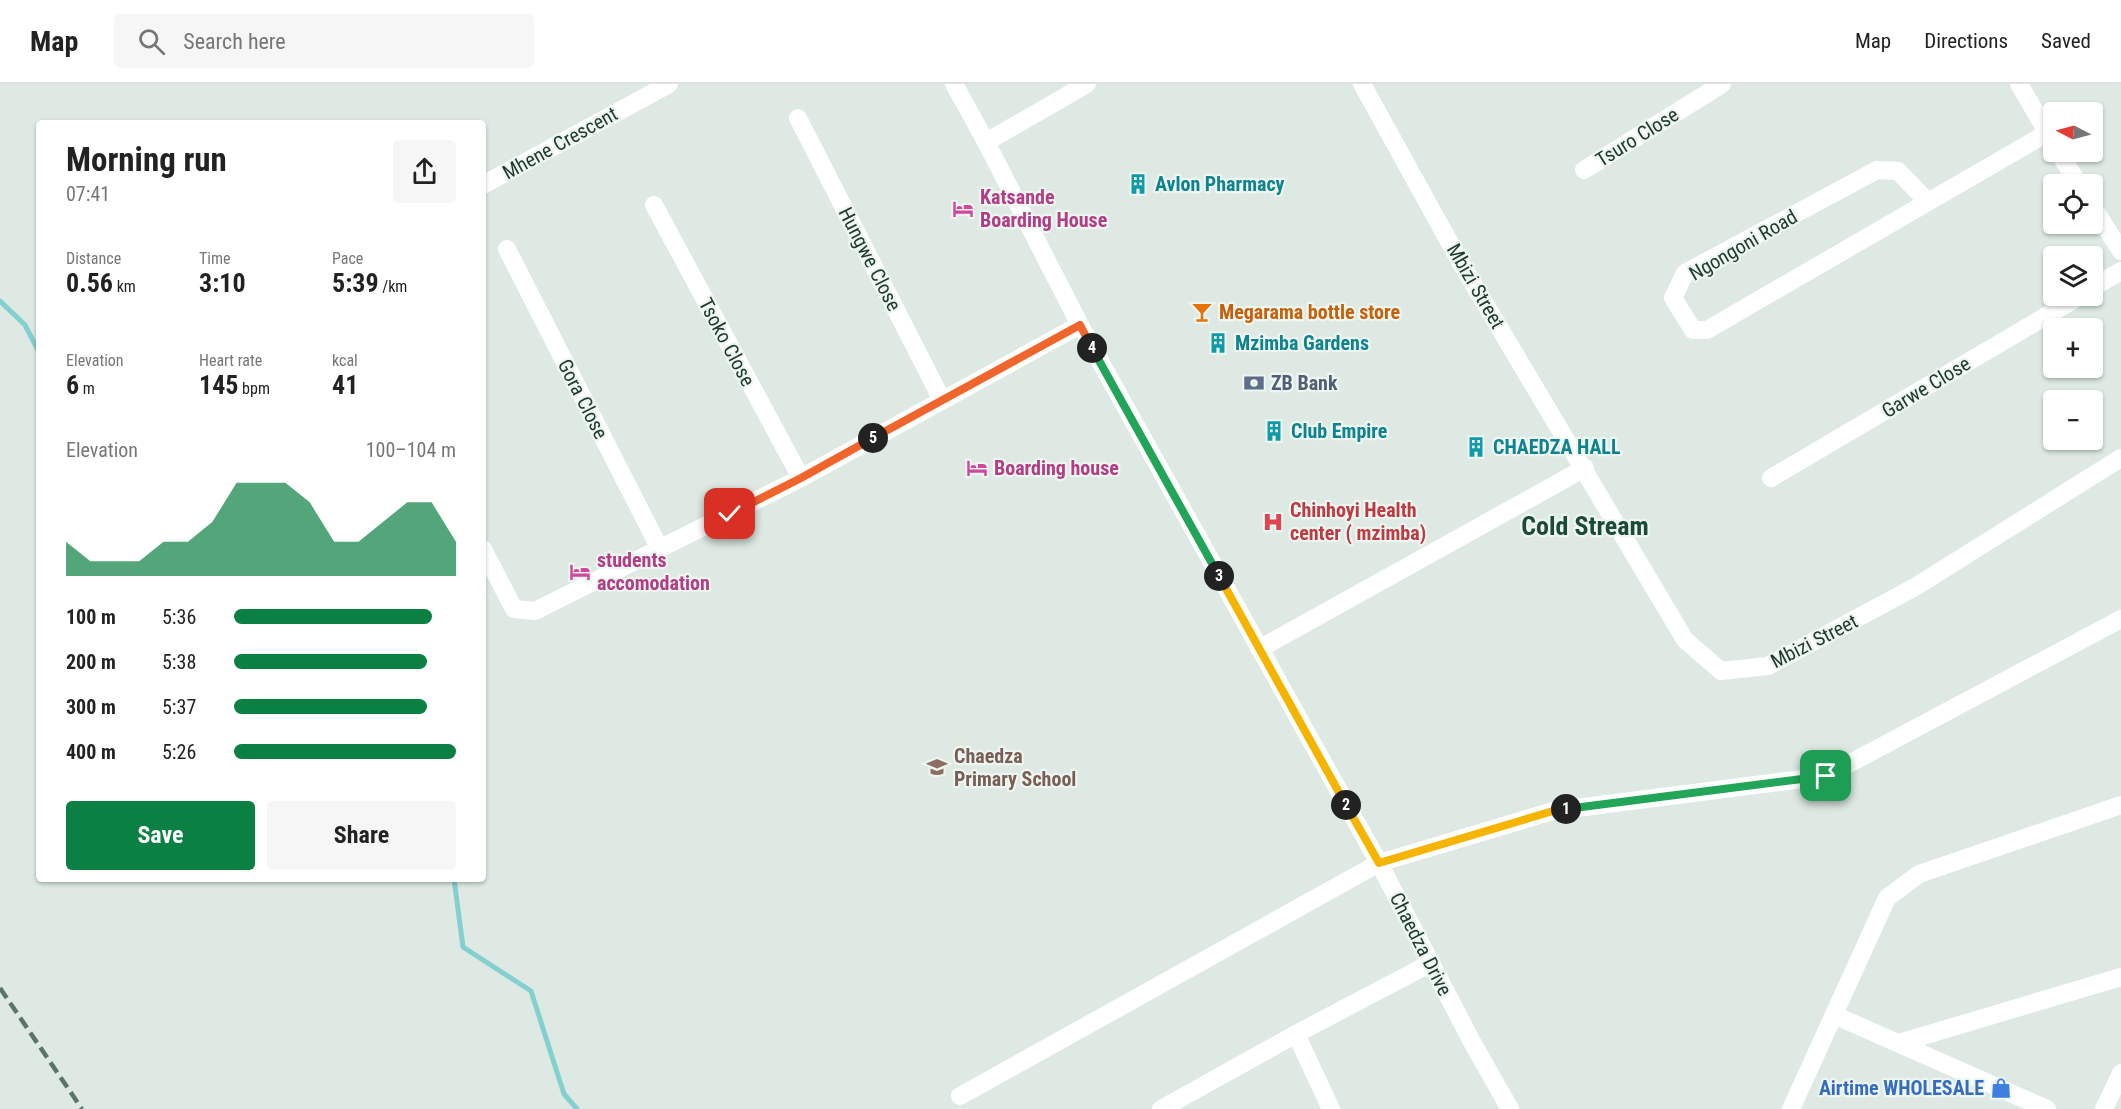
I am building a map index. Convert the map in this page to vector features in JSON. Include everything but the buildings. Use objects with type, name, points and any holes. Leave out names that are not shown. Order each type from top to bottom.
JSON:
[{"type":"street","name":"Mhene Crescent","points":[[486,183],[669,84]]},
{"type":"street","name":"Chaedza Drive","points":[[954,84],[1080,325],[1379,863],[1472,1042],[1510,1109]]},
{"type":"street","points":[[986,142],[1088,84]]},
{"type":"street","name":"Mbizi Street","points":[[1362,84],[1462,265],[1585,468],[1685,640],[1721,671],[1768,666],[1915,587],[2121,458]]},
{"type":"street","name":"Tsuro Close","points":[[1584,170],[1722,84]]},
{"type":"street","points":[[2019,84],[2043,126]]},
{"type":"street","name":"Hungwe Close","points":[[798,118],[942,400]]},
{"type":"street","name":"Ngongoni Road","points":[[1927,201],[1898,171],[1877,170],[1685,273],[1673,298],[1694,330],[1707,330],[1927,201],[2043,142]]},
{"type":"street","name":"Tsoko Close","points":[[654,205],[801,478]]},
{"type":"street","points":[[2103,223],[2121,251]]},
{"type":"street","name":"Gora Close","points":[[507,249],[660,549]]},
{"type":"street","points":[[2103,282],[2121,271]]},
{"type":"street","name":"Garwe Close","points":[[1771,478],[2063,306]]},
{"type":"street","points":[[486,555],[514,609],[535,611],[801,478],[1080,325]]},
{"type":"street","points":[[1259,649],[1585,468]]},
{"type":"street","points":[[960,1096],[1379,863],[1553,811],[1826,776],[2121,619]]},
{"type":"street","points":[[1791,1109],[1887,898],[1919,874],[2121,805]]},
{"type":"street","points":[[1161,1109],[1431,963]]},
{"type":"street","points":[[1899,1043],[2121,976]]},
{"type":"street","points":[[1834,1015],[2047,1109]]},
{"type":"street","points":[[1296,1034],[1331,1109]]},
{"type":"street","points":[[2104,1109],[2121,1073]]},
{"type":"waterway","points":[[0,301],[25,325],[36,346]]},
{"type":"waterway","points":[[454,882],[463,947],[531,991],[564,1094],[577,1109]]},
{"type":"railway","points":[[0,988],[82,1109]]},
{"type":"place","name":"Avlon Pharmacy","points":[[1138,184]]},
{"type":"place","name":"Katsande Boarding House","points":[[963,209]]},
{"type":"place","name":"Megarama bottle store","points":[[1202,312]]},
{"type":"place","name":"Mzimba Gardens","points":[[1218,343]]},
{"type":"place","name":"ZB Bank","points":[[1254,383]]},
{"type":"place","name":"Club Empire","points":[[1274,431]]},
{"type":"place","name":"CHAEDZA HALL","points":[[1476,447]]},
{"type":"place","name":"Boarding house","points":[[977,468]]},
{"type":"place","name":"Chinhoyi Health center ( mzimba)","points":[[1273,522]]},
{"type":"place","name":"students accomodation","points":[[580,572]]},
{"type":"place","name":"Chaedza Primary School","points":[[937,767]]},
{"type":"place","name":"Airtime WHOLESALE","points":[[2001,1088]]},
{"type":"district","name":"Cold Stream","points":[[1585,526]]},
{"type":"route","points":[[730,514],[801,478],[1080,325],[1379,863],[1553,811],[1826,776]]}]
